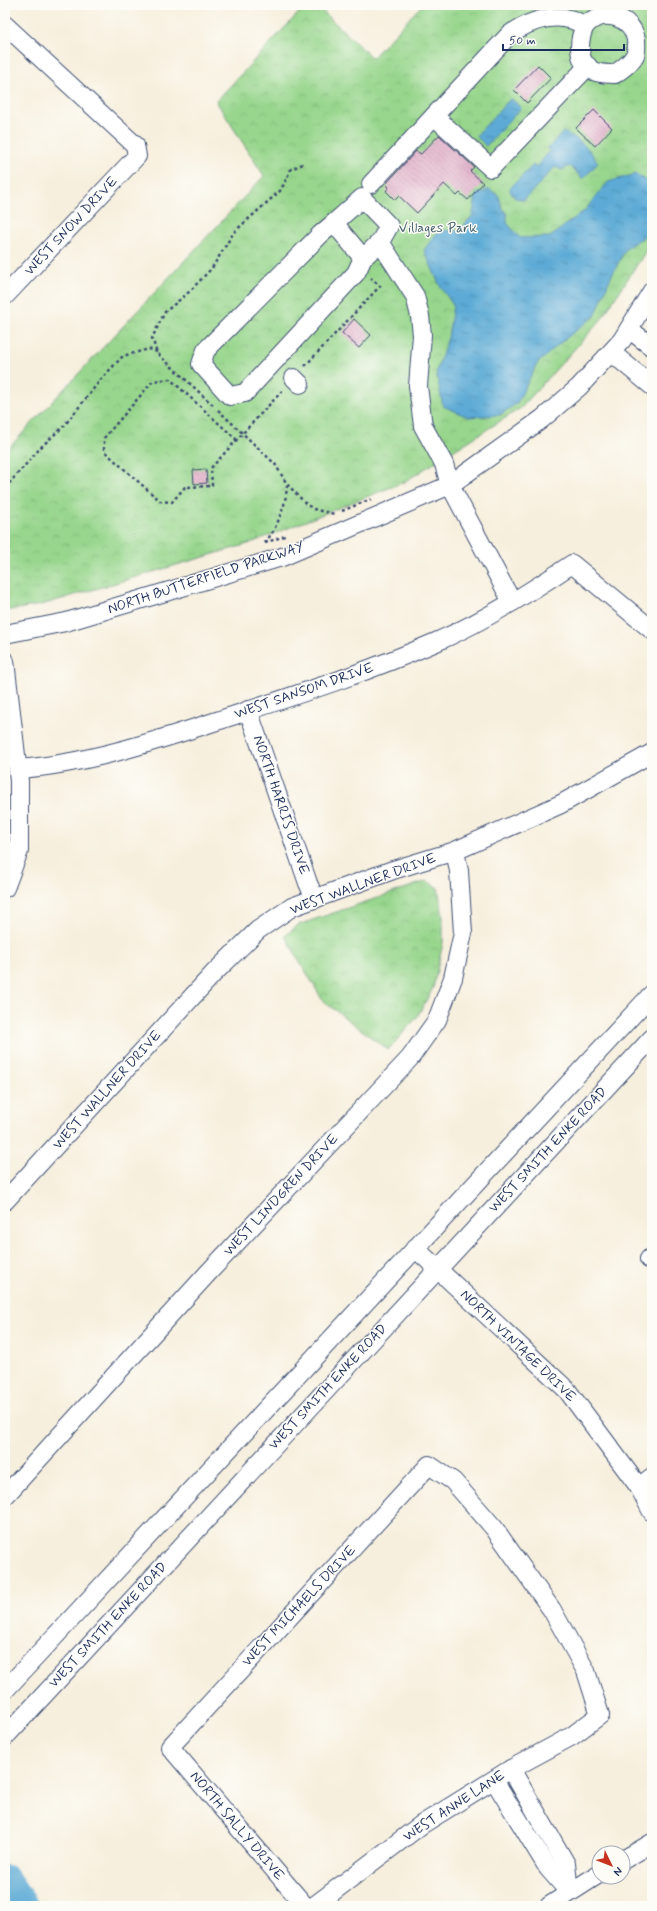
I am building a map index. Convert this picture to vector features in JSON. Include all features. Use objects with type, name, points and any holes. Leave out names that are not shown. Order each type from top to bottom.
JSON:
[{"type":"street","points":[[610,15],[620,18],[629,25],[635,34],[636,54],[626,66],[615,74],[594,72],[580,54],[579,45],[585,26],[590,21],[601,17],[610,15]]},
{"type":"street","points":[[371,184],[509,35],[522,26],[551,17],[568,20],[585,26]]},
{"type":"street","name":"WEST SNOW DRIVE","points":[[5,25],[135,145],[137,156],[5,296]]},
{"type":"street","points":[[434,116],[491,168],[588,66]]},
{"type":"street","points":[[362,198],[389,226],[380,242],[363,258],[356,273],[245,393],[230,396],[201,364],[206,350],[321,234],[362,198]]},
{"type":"street","points":[[334,223],[363,258]]},
{"type":"street","points":[[380,242],[415,296],[420,316],[422,335],[418,386],[423,426],[444,464],[450,485],[512,602]]},
{"type":"street","name":"NORTH BUTTERFIELD PARKWAY","points":[[5,634],[66,622],[282,557],[450,485],[542,420],[579,387],[612,353],[629,329],[652,291]]},
{"type":"street","points":[[629,329],[652,347]]},
{"type":"street","points":[[612,353],[652,386]]},
{"type":"street","name":"WEST SANSOM DRIVE","points":[[18,769],[83,760],[157,740],[365,671],[437,642],[512,602],[572,564],[652,630]]},
{"type":"street","points":[[5,661],[20,781],[19,851],[5,888]]},
{"type":"street","name":"NORTH HARRIS DRIVE","points":[[248,710],[308,883],[315,899]]},
{"type":"street","name":"WEST WALLNER DRIVE","points":[[5,1201],[214,973],[258,930],[292,907],[393,870],[455,851],[561,804],[652,753]]},
{"type":"street","name":"WEST LINDGREN DRIVE","points":[[5,1496],[208,1273],[410,1058],[437,1020],[453,978],[462,933],[459,871],[455,851]]},
{"type":"street","points":[[5,1690],[652,994]]},
{"type":"street","name":"WEST SMITH ENKE ROAD","points":[[5,1737],[652,1038]]},
{"type":"street","name":"NORTH VINTAGE DRIVE","points":[[416,1248],[567,1390],[645,1482],[652,1512]]},
{"type":"street","name":"WEST MICHAELS DRIVE","points":[[170,1747],[429,1465],[453,1480],[494,1528],[552,1610],[586,1671],[600,1716]]},
{"type":"street","name":"WEST ANNE LANE","points":[[314,1906],[421,1825],[511,1769],[572,1736],[600,1716]]},
{"type":"street","name":"NORTH SALLY DRIVE","points":[[170,1747],[305,1906]]},
{"type":"street","points":[[511,1769],[566,1864],[569,1892]]},
{"type":"street","points":[[494,1780],[548,1868],[569,1892]]},
{"type":"street","points":[[631,1855],[652,1843]]},
{"type":"street","points":[[549,1906],[591,1879]]},
{"type":"path","points":[[5,488],[43,445],[64,426],[102,378],[123,356],[149,349],[157,352]]},
{"type":"path","points":[[265,543],[273,532],[280,517],[286,499],[287,484],[306,505],[316,510],[335,514]]},
{"type":"green space","name":"Villages Park","points":[[306,5],[316,5],[372,58],[422,5],[652,5],[652,242],[600,321],[521,408],[404,482],[248,544],[41,605],[5,611],[5,452],[264,176],[216,101]]},
{"type":"green space","points":[[427,881],[438,888],[443,916],[443,943],[433,988],[417,1017],[388,1050],[323,1001],[285,936],[298,925]]},
{"type":"water","points":[[511,98],[521,108],[486,146],[476,136]]},
{"type":"water","points":[[563,132],[574,137],[583,144],[598,163],[583,179],[570,166],[562,170],[555,167],[524,200],[515,198],[510,191],[510,188],[533,165],[536,167],[550,151],[548,148]]},
{"type":"water","points":[[636,174],[652,184],[652,225],[642,238],[626,248],[610,279],[595,316],[560,343],[537,364],[517,403],[500,415],[468,417],[443,406],[436,372],[448,338],[453,305],[440,286],[424,250],[439,230],[459,231],[473,215],[476,195],[489,189],[499,196],[502,208],[507,214],[507,223],[520,238],[550,237],[585,210],[608,182]]},
{"type":"building","points":[[538,65],[551,78],[527,103],[514,90]]},
{"type":"building","points":[[594,110],[612,128],[595,146],[576,128]]},
{"type":"building","points":[[439,135],[474,167],[470,171],[483,183],[468,200],[460,193],[457,196],[444,184],[417,213],[399,196],[395,200],[386,191],[389,187],[386,184],[416,151],[421,154]]},
{"type":"building","points":[[354,319],[371,335],[359,348],[342,333]]},
{"type":"building","points":[[206,469],[207,483],[194,484],[193,470]]},
{"type":"waterway","points":[[5,1879],[24,1906]]}]
